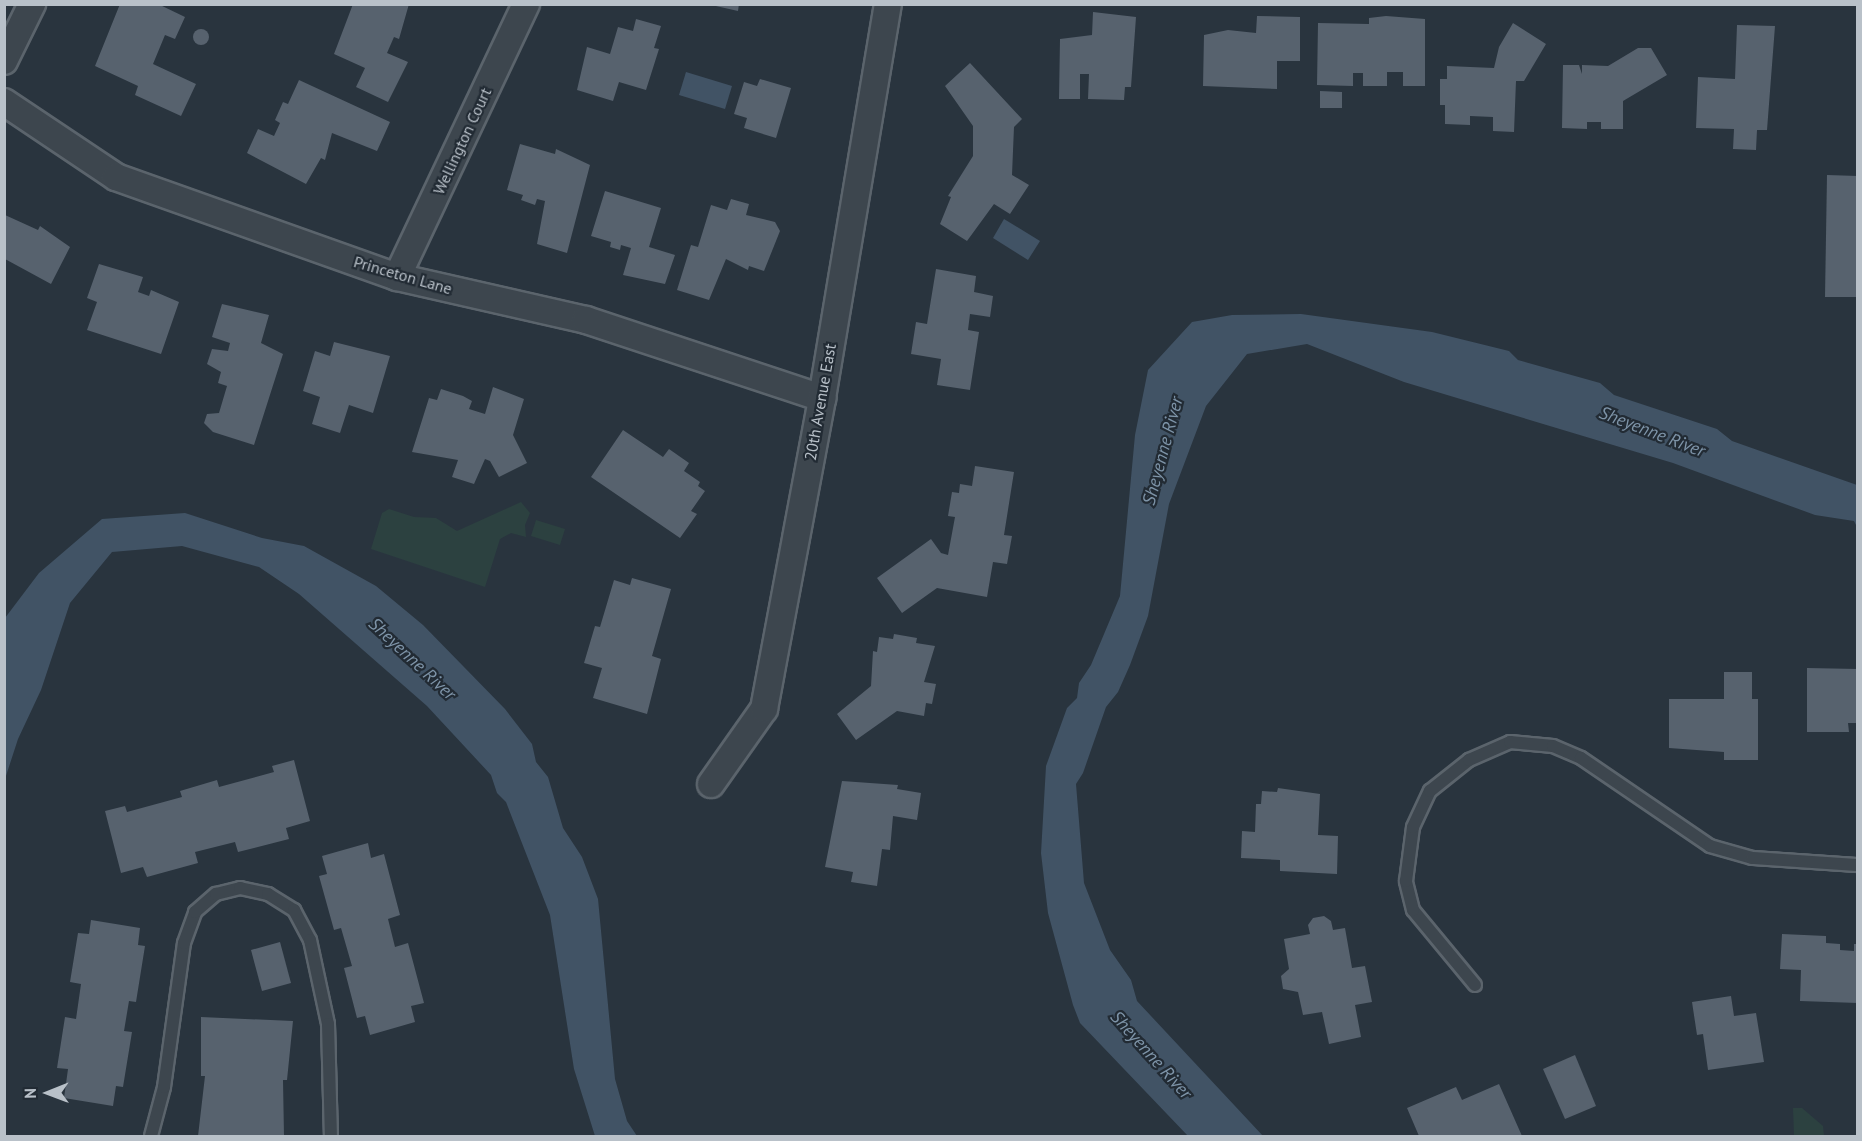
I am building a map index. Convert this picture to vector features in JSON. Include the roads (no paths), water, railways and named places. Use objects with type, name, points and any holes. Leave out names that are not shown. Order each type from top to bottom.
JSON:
[{"type":"street","points":[[4,61],[32,4]]},
{"type":"street","name":"Wellington Court","points":[[397,277],[526,4]]},
{"type":"street","name":"20th Avenue East","points":[[711,784],[764,710],[822,398],[888,4]]},
{"type":"street","name":"Princeton Lane","points":[[4,102],[116,177],[397,277],[586,320],[822,398]]},
{"type":"lane","points":[[1475,985],[1413,910],[1406,881],[1413,827],[1430,791],[1468,760],[1510,742],[1553,746],[1581,758],[1710,846],[1752,858],[1857,865]]},
{"type":"lane","points":[[151,1137],[164,1087],[184,943],[195,912],[216,894],[240,888],[268,894],[294,910],[310,940],[328,1024],[331,1137]]},
{"type":"water","points":[[686,72],[732,86],[725,109],[679,95]]},
{"type":"water","points":[[1004,219],[1040,241],[1028,260],[993,238]]},
{"type":"water","name":"Sheyenne River","points":[[1301,314],[1432,332],[1509,351],[1518,360],[1600,383],[1614,395],[1717,429],[1732,441],[1857,485],[1857,527],[1854,521],[1815,515],[1673,463],[1404,382],[1307,344],[1247,354],[1206,406],[1169,504],[1148,616],[1118,692],[1106,707],[1083,773],[1076,784],[1084,883],[1110,950],[1131,980],[1137,1001],[1263,1136],[1188,1136],[1080,1023],[1073,1005],[1048,913],[1041,853],[1046,766],[1067,708],[1077,698],[1079,683],[1091,665],[1120,596],[1135,435],[1148,370],[1192,322],[1232,315]]},
{"type":"water","name":"Sheyenne River","points":[[185,513],[262,538],[304,546],[376,586],[423,625],[505,709],[532,744],[536,762],[548,777],[563,828],[582,857],[598,899],[615,1079],[627,1121],[637,1136],[595,1136],[574,1069],[550,915],[506,802],[497,793],[491,775],[427,706],[299,594],[259,567],[182,546],[112,552],[70,603],[41,690],[18,739],[5,779],[5,618],[39,573],[102,519]]}]
